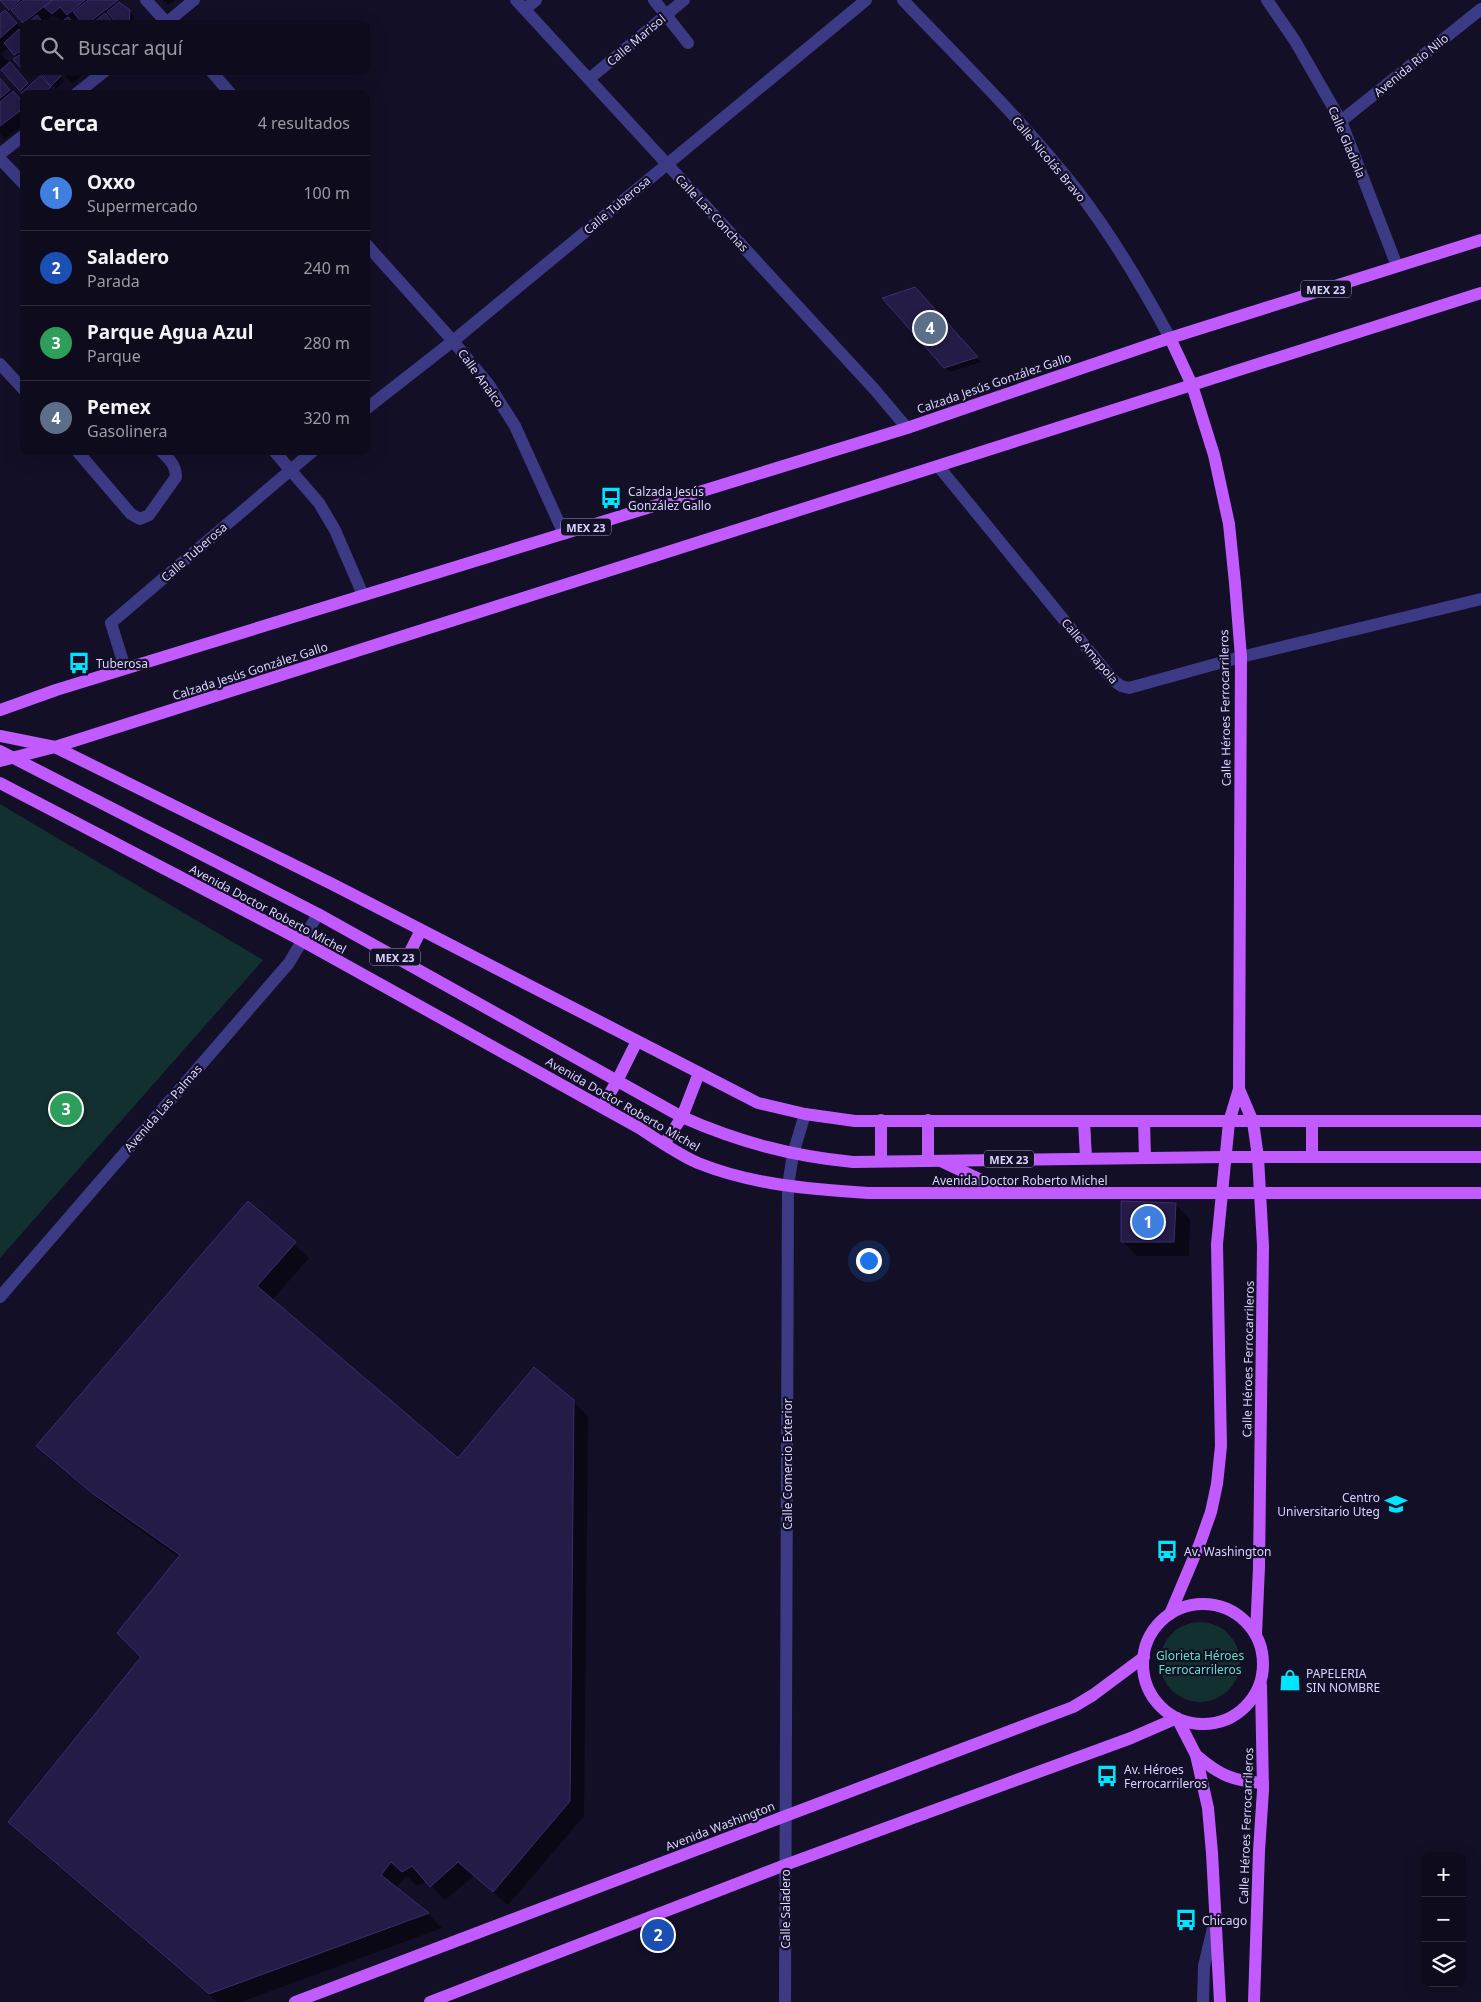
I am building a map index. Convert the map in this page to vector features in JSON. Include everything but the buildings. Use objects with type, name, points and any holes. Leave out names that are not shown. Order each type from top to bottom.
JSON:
[{"type":"main road","name":"Calzada Jesús González Gallo","points":[[0,710],[125,668],[907,428],[1170,338],[1481,240]]},
{"type":"main road","name":"Calzada Jesús González Gallo","points":[[0,761],[55,747],[1481,293]]},
{"type":"main road","name":"Calle Héroes Ferrocarrileros","points":[[1170,338],[1192,384],[1214,455],[1229,524],[1241,657],[1239,1089],[1228,1122],[1218,1244],[1221,1446],[1217,1484],[1211,1512],[1170,1614]]},
{"type":"main road","points":[[0,736],[55,747],[421,930],[758,1103],[805,1114],[855,1121],[1481,1121]]},
{"type":"main road","name":"Avenida Doctor Roberto Michel","points":[[0,750],[318,914],[682,1117],[733,1138],[793,1154],[828,1160],[1481,1157]]},
{"type":"main road","name":"Avenida Doctor Roberto Michel","points":[[0,783],[303,942],[602,1107],[697,1162],[742,1177],[788,1186],[868,1193],[1481,1194]]},
{"type":"main road","points":[[405,962],[421,930]]},
{"type":"main road","points":[[602,1107],[618,1081],[637,1041]]},
{"type":"main road","points":[[664,1144],[682,1117],[699,1072]]},
{"type":"main road","name":"Calle Héroes Ferrocarrileros","points":[[1239,1089],[1254,1122],[1263,1246],[1259,1567],[1256,1634]]},
{"type":"main road","points":[[881,1120],[881,1161]]},
{"type":"main road","points":[[928,1120],[934,1160],[1008,1193]]},
{"type":"main road","points":[[1084,1121],[1086,1158]]},
{"type":"main road","points":[[1144,1121],[1145,1158]]},
{"type":"main road","points":[[1312,1121],[1312,1157]]},
{"type":"main road","points":[[1207,1604],[1226,1608],[1243,1618],[1256,1634],[1262,1648],[1264,1664],[1261,1680],[1254,1696],[1243,1709],[1228,1719],[1211,1724],[1194,1723],[1177,1718],[1162,1708],[1151,1693],[1144,1675],[1144,1657],[1148,1640],[1157,1626],[1170,1614],[1188,1606],[1207,1604]]},
{"type":"main road","name":"Avenida Washington","points":[[295,2002],[1073,1707],[1093,1695],[1144,1657]]},
{"type":"main road","name":"Calle Héroes Ferrocarrileros","points":[[1254,2002],[1263,1783],[1261,1680]]},
{"type":"main road","points":[[1177,1718],[1196,1755],[1208,1808],[1220,2002]]},
{"type":"main road","points":[[430,2002],[785,1865],[1131,1738],[1177,1718]]},
{"type":"main road","points":[[1196,1755],[1209,1767],[1230,1778],[1263,1783]]},
{"type":"street","points":[[146,0],[164,20]]},
{"type":"street","points":[[171,20],[194,0]]},
{"type":"street","points":[[520,5],[536,0]]},
{"type":"street","points":[[654,0],[688,42]]},
{"type":"street","name":"Calle Marisol","points":[[589,79],[684,0]]},
{"type":"street","name":"Calle Tuberosa","points":[[370,406],[453,341],[866,0]]},
{"type":"street","name":"Calle Nicolás Bravo","points":[[903,0],[1045,151],[1077,191],[1118,248],[1170,338]]},
{"type":"street","name":"Calle Gladiola","points":[[1266,0],[1295,41],[1341,121],[1397,266]]},
{"type":"street","name":"Calle Las Conchas","points":[[520,5],[875,390],[907,428]]},
{"type":"street","name":"Avenida Río Nilo","points":[[1341,121],[1481,9]]},
{"type":"street","points":[[81,90],[100,75]]},
{"type":"street","points":[[214,75],[228,90]]},
{"type":"street","points":[[0,154],[20,138]]},
{"type":"street","points":[[0,159],[20,180]]},
{"type":"street","name":"Calle Analco","points":[[370,248],[453,341],[489,385],[515,426],[564,534]]},
{"type":"street","points":[[0,364],[20,386]]},
{"type":"street","points":[[80,455],[131,514],[140,519],[149,515],[176,477],[176,470],[165,455]]},
{"type":"street","points":[[278,455],[323,510],[335,530],[363,595]]},
{"type":"street","name":"Calle Tuberosa","points":[[125,668],[112,623],[307,455]]},
{"type":"street","name":"Calle Amapola","points":[[939,466],[1113,680],[1121,686],[1129,688],[1241,657],[1481,599]]},
{"type":"street","name":"Avenida Las Palmas","points":[[0,1297],[289,963],[318,914]]},
{"type":"street","name":"Calle Comercio Exterior","points":[[785,1816],[788,1186],[793,1154],[805,1114]]},
{"type":"street","name":"Calle Saladero","points":[[785,1816],[785,2002]]},
{"type":"street","points":[[1203,2002],[1204,1966],[1216,1917]]},
{"type":"green space","points":[[0,804],[263,960],[0,1258]]},
{"type":"green space","name":"Glorieta Héroes Ferrocarrileros","points":[[1200,1622],[1215,1625],[1228,1634],[1237,1647],[1240,1662],[1237,1677],[1228,1690],[1215,1699],[1200,1702],[1185,1699],[1172,1690],[1163,1677],[1160,1662],[1163,1647],[1172,1634],[1185,1625]]},
{"type":"place","name":"Pemex","points":[[930,328]]},
{"type":"place","name":"Calzada Jesús González Gallo","points":[[611,498]]},
{"type":"place","name":"Tuberosa","points":[[79,663]]},
{"type":"place","name":"Parque Agua Azul","points":[[66,1109]]},
{"type":"place","name":"Oxxo","points":[[1148,1222]]},
{"type":"place","name":"Centro Universitario Uteg","points":[[1396,1504]]},
{"type":"place","name":"Av. Washington","points":[[1167,1551]]},
{"type":"place","name":"PAPELERIA SIN NOMBRE","points":[[1290,1680]]},
{"type":"place","name":"Av. Héroes Ferrocarrileros","points":[[1107,1776]]},
{"type":"place","name":"Chicago","points":[[1186,1920]]},
{"type":"place","name":"Saladero","points":[[658,1935]]}]
